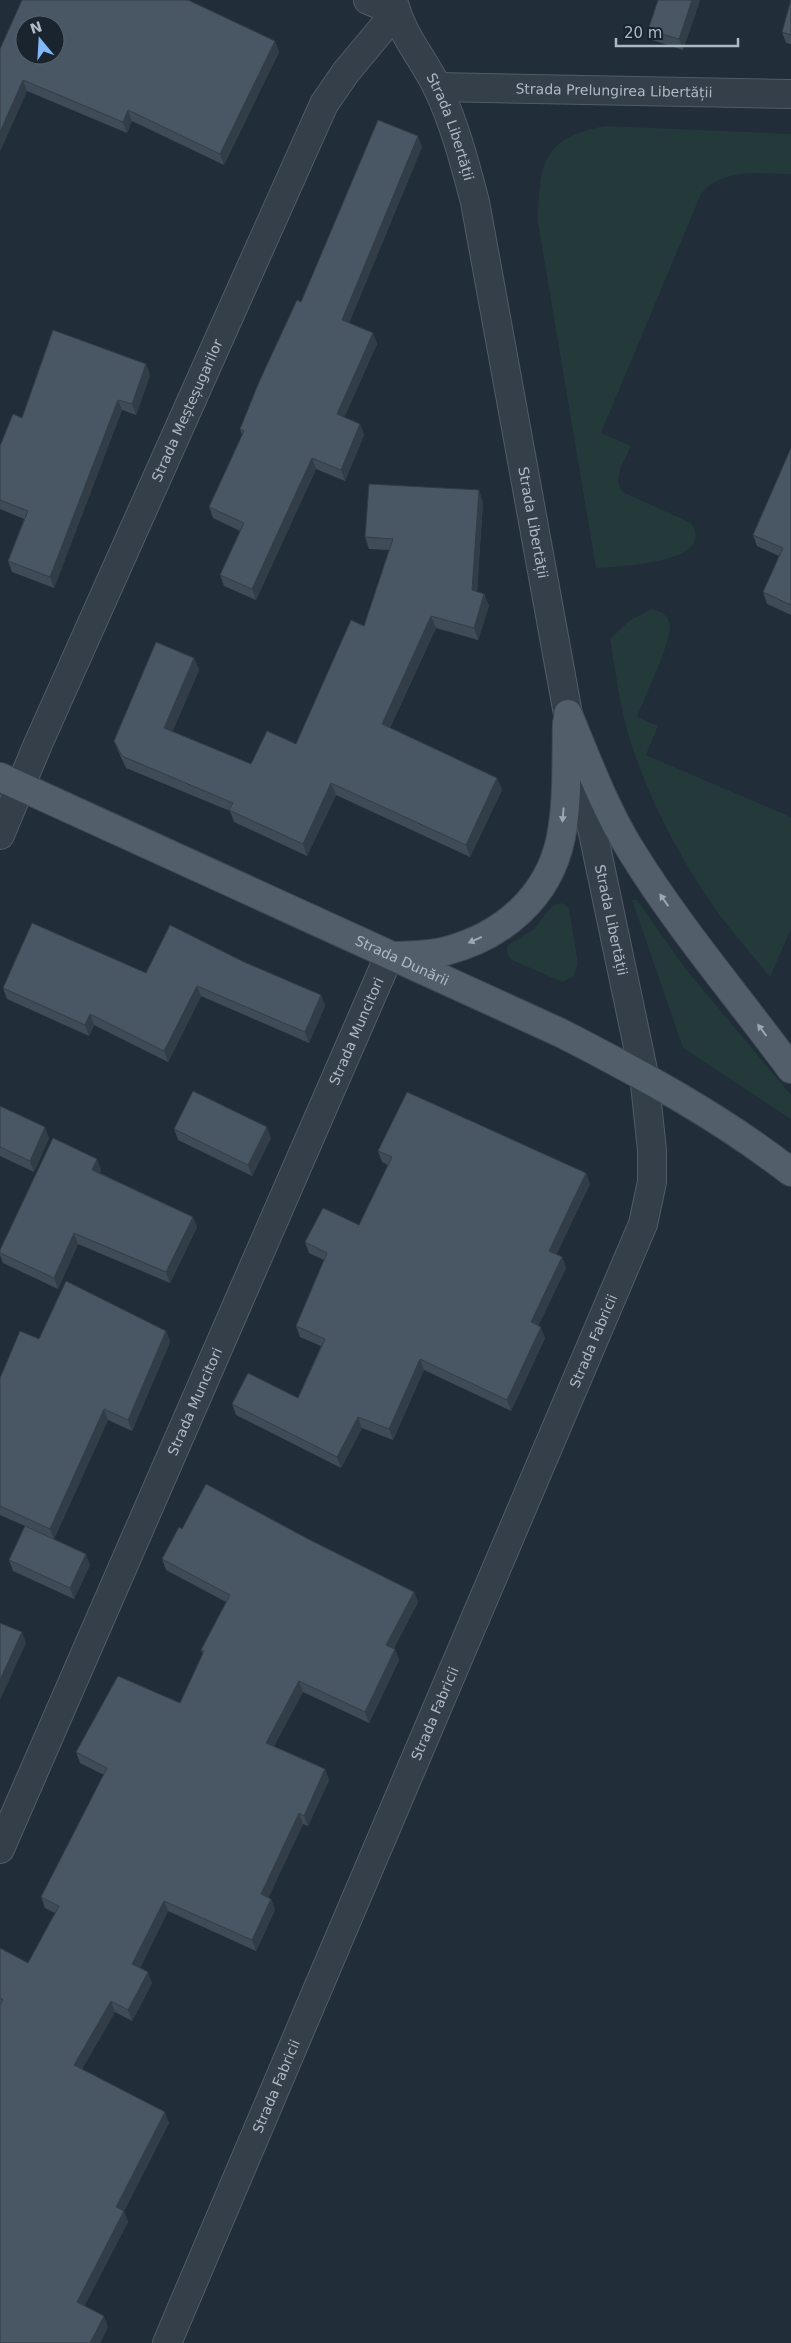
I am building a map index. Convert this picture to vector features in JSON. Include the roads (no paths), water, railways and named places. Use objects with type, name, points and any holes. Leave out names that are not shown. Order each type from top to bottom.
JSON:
[{"type":"main road","points":[[389,956],[444,952],[472,942],[500,928],[519,913],[537,893],[549,874],[561,837],[568,714]]},
{"type":"main road","points":[[568,714],[601,794],[631,850],[669,906],[791,1069]]},
{"type":"main road","name":"Strada Dunării","points":[[10,782],[561,1033],[644,1075],[725,1126],[791,1172]]},
{"type":"street","points":[[368,0],[394,6]]},
{"type":"street","name":"Strada Libertății","points":[[394,6],[407,38],[438,87],[457,134],[476,202],[568,714],[644,1075]]},
{"type":"street","name":"Strada Meșteșugarilor","points":[[0,835],[10,782],[324,104],[394,6]]},
{"type":"street","name":"Strada Prelungirea Libertății","points":[[438,87],[791,94]]},
{"type":"street","name":"Strada Muncitori","points":[[0,1849],[389,956]]},
{"type":"street","name":"Strada Fabricii","points":[[167,2343],[644,1224],[652,1182],[652,1150],[644,1075]]}]
